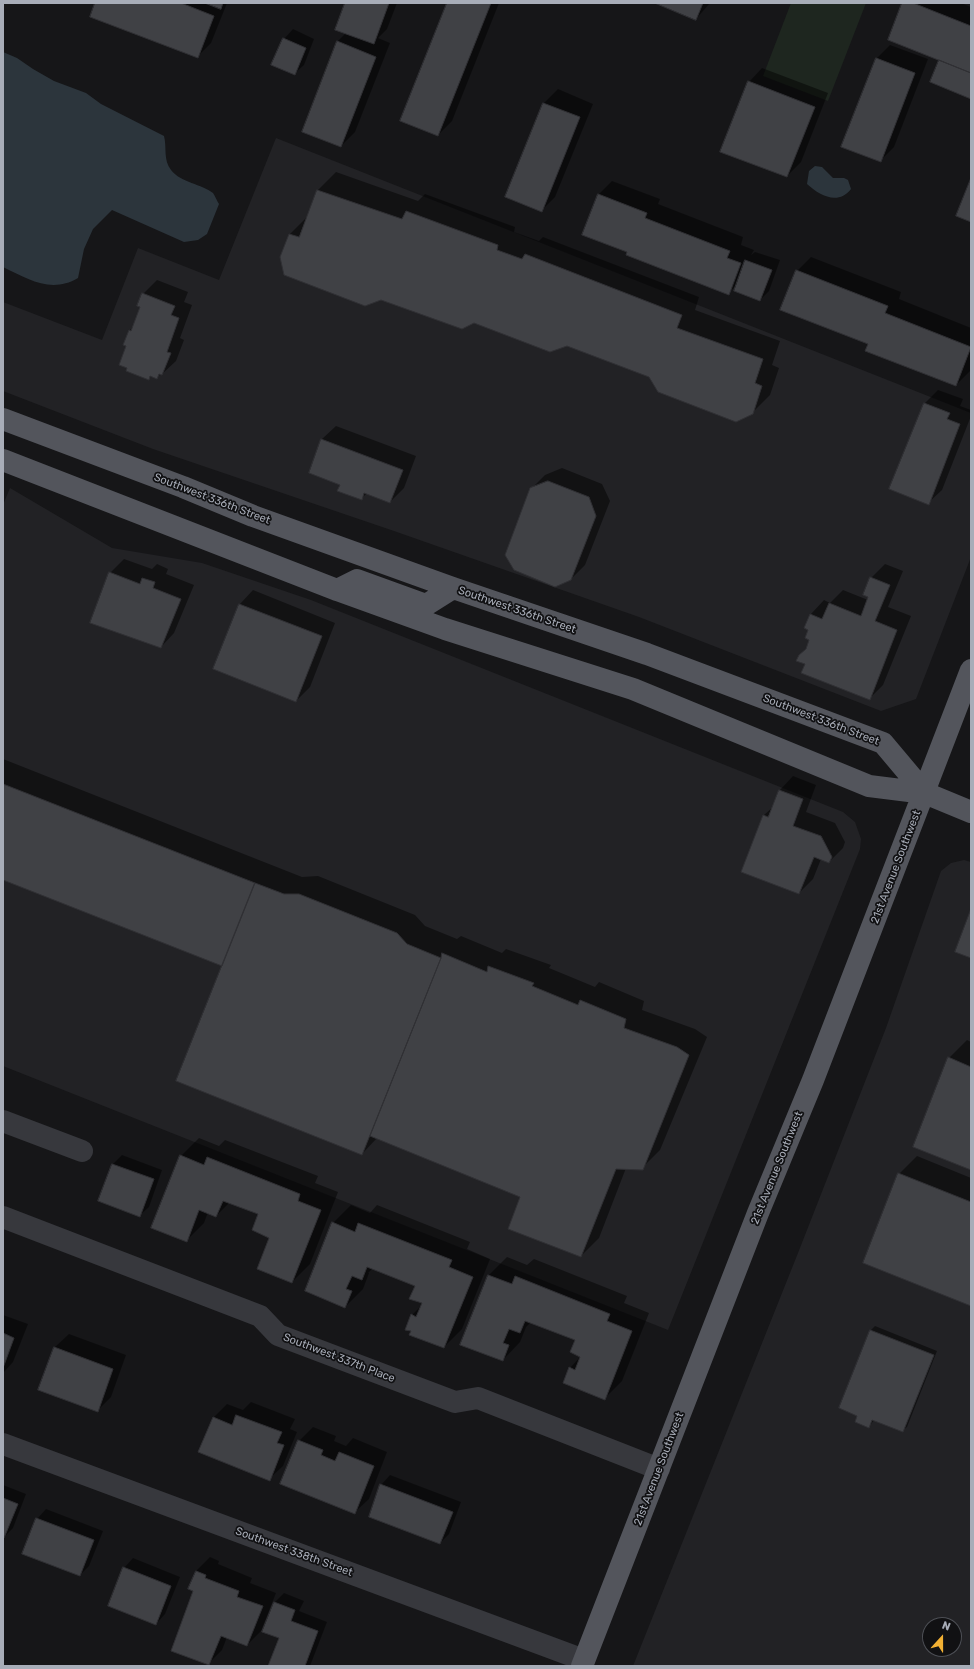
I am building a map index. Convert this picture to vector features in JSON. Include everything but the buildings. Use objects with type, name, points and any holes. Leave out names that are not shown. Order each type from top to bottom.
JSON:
[{"type":"main road","name":"Southwest 336th Street","points":[[3,419],[183,487],[253,516],[452,588],[647,654],[883,743],[925,793]]},
{"type":"main road","points":[[3,460],[337,590],[445,629],[633,689],[869,786],[925,793],[971,812]]},
{"type":"main road","points":[[337,590],[357,580],[426,605],[452,588]]},
{"type":"main road","name":"21st Avenue Southwest","points":[[583,1663],[758,1213],[813,1080],[925,793],[971,670]]},
{"type":"street","points":[[3,1121],[82,1151]]},
{"type":"street","name":"Southwest 337th Place","points":[[3,1217],[260,1316],[278,1335],[455,1402],[478,1398],[659,1469]]},
{"type":"street","name":"Southwest 338th Street","points":[[3,1444],[583,1663]]},
{"type":"shaded area","points":[[791,3],[866,3],[828,101],[763,76]]},
{"type":"shaded area","points":[[3,52],[17,58],[54,81],[86,93],[101,104],[164,136],[166,158],[171,170],[180,178],[203,187],[213,193],[219,204],[207,234],[198,240],[184,242],[112,210],[93,229],[84,249],[78,278],[68,283],[49,285],[31,280],[3,267]]},
{"type":"shaded area","points":[[276,138],[971,413],[971,557],[916,699],[881,711],[639,617],[394,531],[153,449],[3,391],[3,302],[102,340],[138,248],[219,280]]},
{"type":"shaded area","points":[[815,166],[822,167],[833,178],[844,178],[848,180],[851,189],[846,194],[835,198],[817,192],[807,184],[809,171]]},
{"type":"shaded area","points":[[10,488],[112,548],[202,563],[311,600],[843,812],[855,822],[861,839],[860,849],[668,1330],[3,1066],[3,505]]},
{"type":"shaded area","points":[[964,860],[971,862],[971,1666],[633,1666],[886,1028],[941,871],[951,863]]}]
